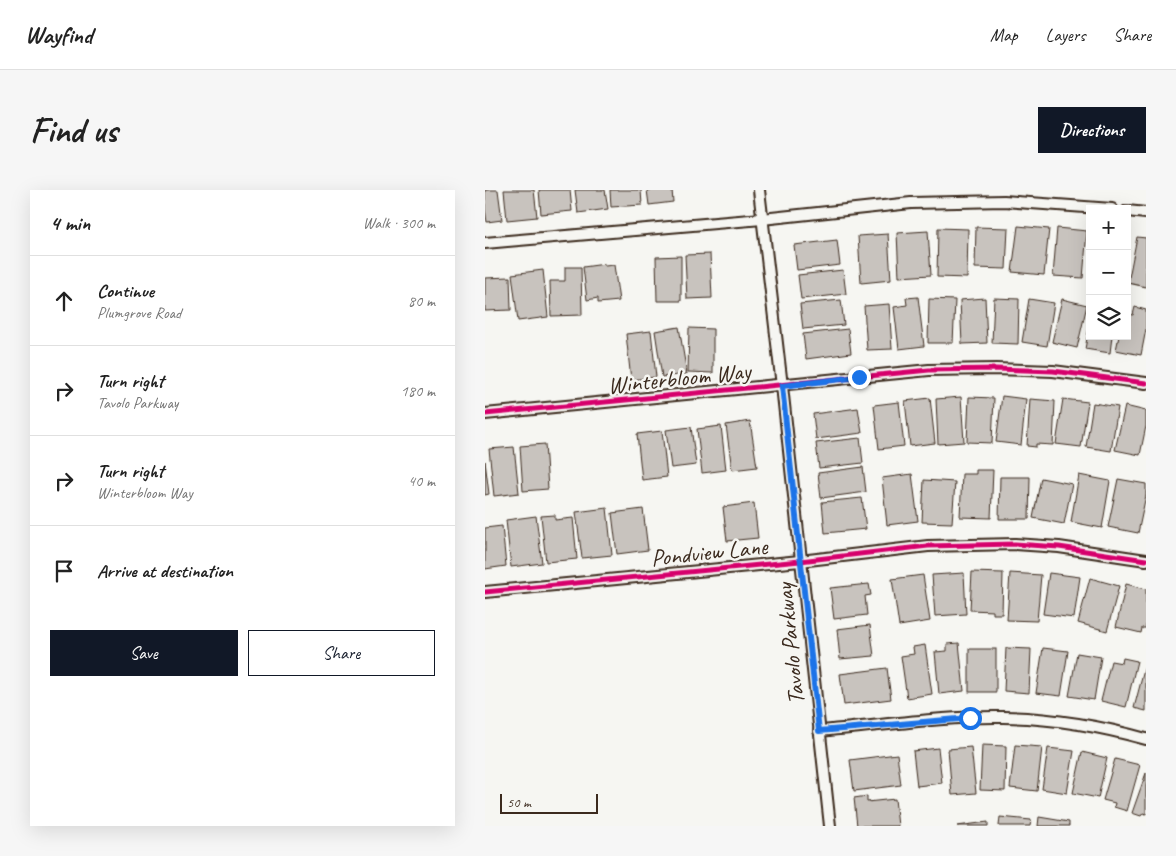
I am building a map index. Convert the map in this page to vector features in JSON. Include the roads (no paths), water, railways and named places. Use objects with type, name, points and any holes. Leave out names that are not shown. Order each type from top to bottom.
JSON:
[{"type":"street","name":"Tavolo Parkway","points":[[759,190],[830,826]]},
{"type":"street","points":[[485,243],[762,219],[911,203],[1004,201],[1086,207]]},
{"type":"street","points":[[1131,211],[1146,213]]},
{"type":"street","name":"Winterbloom Way","points":[[485,414],[929,370],[996,369],[1053,371],[1146,383]]},
{"type":"street","name":"Pondview Lane","points":[[485,592],[801,561],[928,546],[976,544],[1059,547],[1146,560]]},
{"type":"street","points":[[819,731],[1002,717],[1062,721],[1126,733],[1146,739]]}]
